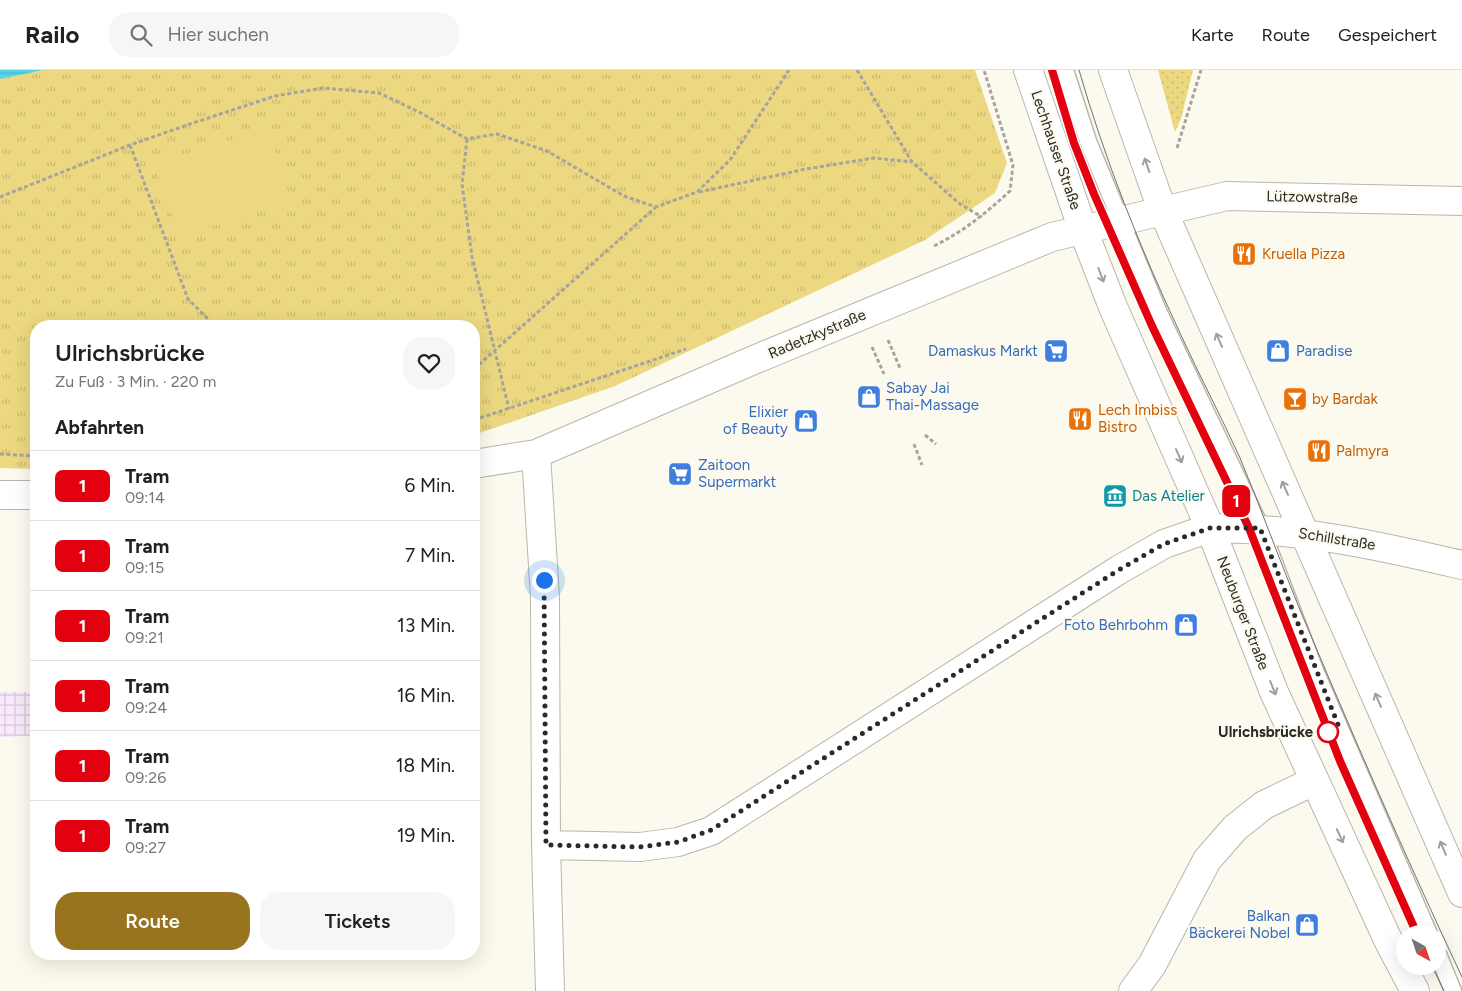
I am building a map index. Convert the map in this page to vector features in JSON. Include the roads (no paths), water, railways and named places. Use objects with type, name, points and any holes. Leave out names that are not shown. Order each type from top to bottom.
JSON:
[{"type":"street","name":"Lechhauser Straße","points":[[1028,70],[1083,230]]},
{"type":"street","points":[[1113,70],[1163,211],[1462,893]]},
{"type":"street","name":"Lützowstraße","points":[[1163,211],[1227,196],[1462,201]]},
{"type":"street","name":"Radetzkystraße","points":[[480,463],[536,454],[1030,245],[1163,211]]},
{"type":"street","name":"Neuburger Straße","points":[[1083,230],[1113,307],[1210,528],[1274,692],[1389,942],[1415,991]]},
{"type":"street","points":[[536,454],[545,598],[546,845],[550,991]]},
{"type":"street","points":[[0,495],[30,496]]},
{"type":"street","name":"Schillstraße","points":[[546,845],[640,847],[678,842],[711,830],[1117,571],[1164,544],[1210,528],[1260,528],[1304,533],[1361,542],[1462,565]]},
{"type":"street","points":[[1133,991],[1152,965],[1207,860],[1235,828],[1264,805],[1314,781]]},
{"type":"lane","points":[[1065,70],[1088,141],[1159,313],[1260,528],[1316,673],[1424,925]]},
{"type":"lane","points":[[1446,974],[1453,991]]},
{"type":"water","points":[[0,70],[44,70],[0,79]]},
{"type":"tram line","points":[[1052,70],[1074,143],[1093,194],[1151,326],[1249,528],[1340,761],[1413,925]]},
{"type":"tram line","name":"1","points":[[1052,70],[1074,143],[1094,194],[1152,326],[1249,528],[1298,659],[1340,761],[1413,925]]},
{"type":"tram line","points":[[1079,70],[1100,137],[1151,269],[1187,349],[1240,458],[1300,610],[1339,702],[1399,840],[1462,977]]},
{"type":"tram line","points":[[1436,975],[1444,991]]},
{"type":"place","name":"Kruella Pizza","points":[[1244,254]]},
{"type":"place","name":"Damaskus Markt","points":[[1056,351]]},
{"type":"place","name":"Paradise","points":[[1278,351]]},
{"type":"place","name":"Sabay Jai Thai-Massage","points":[[869,397]]},
{"type":"place","name":"by Bardak","points":[[1295,399]]},
{"type":"place","name":"Lech Imbiss Bistro","points":[[1080,419]]},
{"type":"place","name":"Elixier of Beauty","points":[[806,421]]},
{"type":"place","name":"Palmyra","points":[[1319,451]]},
{"type":"place","name":"Zaitoon Supermarkt","points":[[680,474]]},
{"type":"place","name":"Das Atelier","points":[[1115,496]]},
{"type":"place","name":"Foto Behrbohm","points":[[1186,625]]},
{"type":"place","name":"Ulrichsbrücke","points":[[1328,732]]},
{"type":"place","name":"Balkan Bäckerei Nobel","points":[[1307,925]]}]
